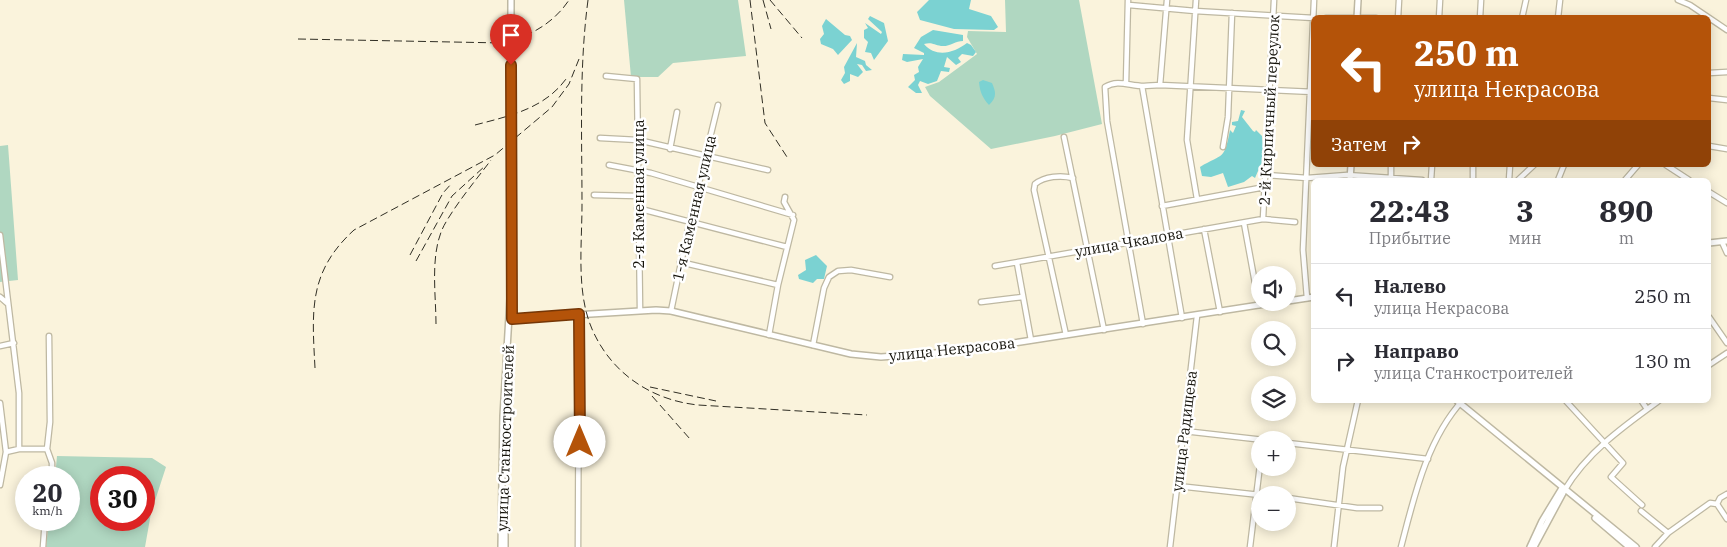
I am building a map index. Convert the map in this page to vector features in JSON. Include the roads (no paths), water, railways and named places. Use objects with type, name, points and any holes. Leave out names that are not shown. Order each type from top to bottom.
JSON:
[{"type":"main road","name":"улица Станкостроителей","points":[[503,547],[505,416],[510,319],[511,0]]},
{"type":"main road","points":[[1357,15],[1358,0]]},
{"type":"main road","points":[[1711,243],[1725,241]]},
{"type":"main road","points":[[1296,300],[1311,297]]},
{"type":"main road","name":"улица Некрасова","points":[[510,319],[640,309],[672,311],[851,354],[881,357],[914,356],[1251,307]]},
{"type":"main road","points":[[1462,403],[1629,547]]},
{"type":"main road","points":[[1530,547],[1538,527],[1563,489]]},
{"type":"main road","points":[[1534,547],[1563,489]]},
{"type":"main road","points":[[1563,489],[1636,547]]},
{"type":"street","points":[[1160,85],[1167,0]]},
{"type":"street","points":[[1196,0],[1187,140],[1197,199]]},
{"type":"street","name":"2-й Кирпичный переулок","points":[[1263,220],[1267,175],[1274,0]]},
{"type":"street","points":[[1313,15],[1314,0]]},
{"type":"street","points":[[1398,15],[1399,0]]},
{"type":"street","points":[[1439,15],[1440,0]]},
{"type":"street","points":[[1480,15],[1481,0]]},
{"type":"street","points":[[1523,15],[1526,0]]},
{"type":"street","points":[[1558,15],[1560,0]]},
{"type":"street","points":[[1678,0],[1705,15]]},
{"type":"street","points":[[1126,83],[1127,9],[1129,2],[1166,9],[1311,18]]},
{"type":"street","points":[[1223,146],[1230,90],[1232,13]]},
{"type":"street","points":[[1711,19],[1727,30]]},
{"type":"street","points":[[1711,73],[1727,72]]},
{"type":"street","name":"2-я Каменная улица","points":[[606,76],[637,79],[637,208],[640,309]]},
{"type":"street","points":[[1143,324],[1107,121],[1105,87],[1111,84],[1126,83],[1142,86],[1160,85],[1230,90],[1269,89],[1311,92]]},
{"type":"street","points":[[1142,86],[1182,318]]},
{"type":"street","points":[[1711,98],[1727,100]]},
{"type":"street","name":"1-я Каменная улица","points":[[672,311],[680,262],[718,105]]},
{"type":"street","points":[[1307,298],[1303,250],[1311,109]]},
{"type":"street","points":[[670,149],[677,112]]},
{"type":"street","points":[[1064,137],[1104,330]]},
{"type":"street","points":[[600,138],[638,140],[670,149],[768,170]]},
{"type":"street","points":[[1711,146],[1727,149]]},
{"type":"street","points":[[609,165],[637,169],[793,215]]},
{"type":"street","points":[[1520,178],[1532,167]]},
{"type":"street","points":[[1627,178],[1636,167]]},
{"type":"street","points":[[1669,167],[1686,178]]},
{"type":"street","points":[[1267,175],[1307,178],[1350,178]]},
{"type":"street","points":[[1066,335],[1034,190],[1035,184],[1040,180],[1062,176],[1073,178]]},
{"type":"street","points":[[1162,206],[1265,188]]},
{"type":"street","points":[[1711,193],[1727,203]]},
{"type":"street","points":[[594,195],[637,196]]},
{"type":"street","points":[[769,334],[778,285],[794,220],[793,215],[784,202],[785,197]]},
{"type":"street","points":[[637,208],[690,220],[787,247]]},
{"type":"street","name":"улица Чкалова","points":[[995,266],[1263,220],[1295,222]]},
{"type":"street","points":[[1244,223],[1252,266]]},
{"type":"street","points":[[1204,229],[1220,312]]},
{"type":"street","points":[[0,235],[19,393],[19,449]]},
{"type":"street","points":[[1725,241],[1727,253]]},
{"type":"street","points":[[680,262],[778,285]]},
{"type":"street","points":[[1017,263],[1031,340]]},
{"type":"street","points":[[813,345],[824,288],[829,277],[838,271],[850,270],[890,277]]},
{"type":"street","points":[[0,297],[7,303]]},
{"type":"street","points":[[981,302],[1023,297]]},
{"type":"street","points":[[578,547],[579,314]]},
{"type":"street","name":"улица Радищева","points":[[1170,547],[1197,316]]},
{"type":"street","points":[[1711,320],[1727,344]]},
{"type":"street","points":[[49,336],[50,422],[47,449],[52,466]]},
{"type":"street","points":[[0,346],[14,344]]},
{"type":"street","points":[[1711,364],[1727,353]]},
{"type":"street","points":[[0,403],[6,452],[0,485]]},
{"type":"street","points":[[1334,547],[1346,450],[1357,403]]},
{"type":"street","points":[[1401,547],[1428,459],[1447,421],[1459,403]]},
{"type":"street","points":[[1568,403],[1623,463],[1610,477],[1668,533]]},
{"type":"street","points":[[1643,403],[1648,409]]},
{"type":"street","points":[[1563,489],[1624,425],[1656,403]]},
{"type":"street","points":[[1184,431],[1251,439]]},
{"type":"street","points":[[1296,444],[1428,459]]},
{"type":"street","points":[[6,452],[19,449],[47,449]]},
{"type":"street","points":[[1178,486],[1251,494]]},
{"type":"street","points":[[1717,504],[1720,498],[1727,494]]},
{"type":"street","points":[[1296,499],[1380,508]]},
{"type":"street","points":[[1655,547],[1668,533],[1710,503],[1717,504],[1727,519]]},
{"type":"street","points":[[43,547],[44,531]]},
{"type":"street","points":[[1250,547],[1252,531]]},
{"type":"water","points":[[929,0],[971,0],[969,9],[991,16],[998,27],[994,30],[954,29],[920,20],[917,12]]},
{"type":"water","points":[[870,16],[884,23],[888,41],[874,60],[871,53],[865,52],[868,42],[864,38],[864,30],[868,28],[865,23],[881,34],[882,32],[868,19]]},
{"type":"water","points":[[826,19],[845,35],[850,36],[852,40],[838,55],[833,49],[821,44],[820,39],[824,34],[822,26]]},
{"type":"water","points":[[933,30],[963,35],[963,41],[947,46],[924,44],[934,51],[951,51],[967,43],[976,52],[973,56],[962,54],[958,58],[961,62],[956,65],[947,57],[944,67],[950,68],[949,72],[941,71],[937,81],[928,84],[920,81],[918,85],[922,93],[916,93],[908,87],[915,80],[914,75],[919,72],[918,67],[923,59],[907,62],[902,60],[903,54],[924,55],[924,53],[914,48],[921,37]]},
{"type":"water","points":[[857,43],[856,57],[865,61],[866,65],[872,70],[866,71],[862,65],[857,64],[863,72],[858,77],[850,74],[850,81],[844,84],[841,80],[845,73],[844,67]]},
{"type":"water","points":[[983,80],[992,83],[994,89],[995,97],[989,105],[980,89],[979,82]]},
{"type":"water","points":[[1241,110],[1245,111],[1242,117],[1253,131],[1255,132],[1256,130],[1262,136],[1265,163],[1261,164],[1255,178],[1252,176],[1244,182],[1228,187],[1223,173],[1211,177],[1202,176],[1200,167],[1224,152],[1230,130],[1233,133],[1236,126],[1232,125],[1232,122],[1238,121]]},
{"type":"water","points":[[816,255],[827,266],[824,279],[817,279],[813,283],[799,279],[798,275],[806,270],[805,260]]},
{"type":"railway","points":[[298,39],[503,43],[522,37],[540,28],[556,16],[569,0]]},
{"type":"railway","points":[[588,0],[582,77],[581,268],[587,315],[600,345],[621,371],[634,382],[664,397],[681,402],[698,405],[867,415]]},
{"type":"railway","points":[[750,0],[765,123],[787,157]]},
{"type":"railway","points":[[763,0],[771,29]]},
{"type":"railway","points":[[770,0],[802,38]]},
{"type":"railway","points":[[315,368],[313,328],[316,293],[328,261],[339,246],[354,230],[495,155],[552,107],[569,84],[579,59]]},
{"type":"railway","points":[[475,125],[525,110],[537,104],[547,98],[566,79]]},
{"type":"railway","points":[[436,324],[435,258],[441,233],[456,206],[491,160]]},
{"type":"railway","points":[[416,261],[452,196],[485,166]]},
{"type":"railway","points":[[410,255],[443,193],[452,183]]},
{"type":"railway","points":[[650,387],[716,401]]},
{"type":"railway","points":[[652,396],[690,439]]}]
